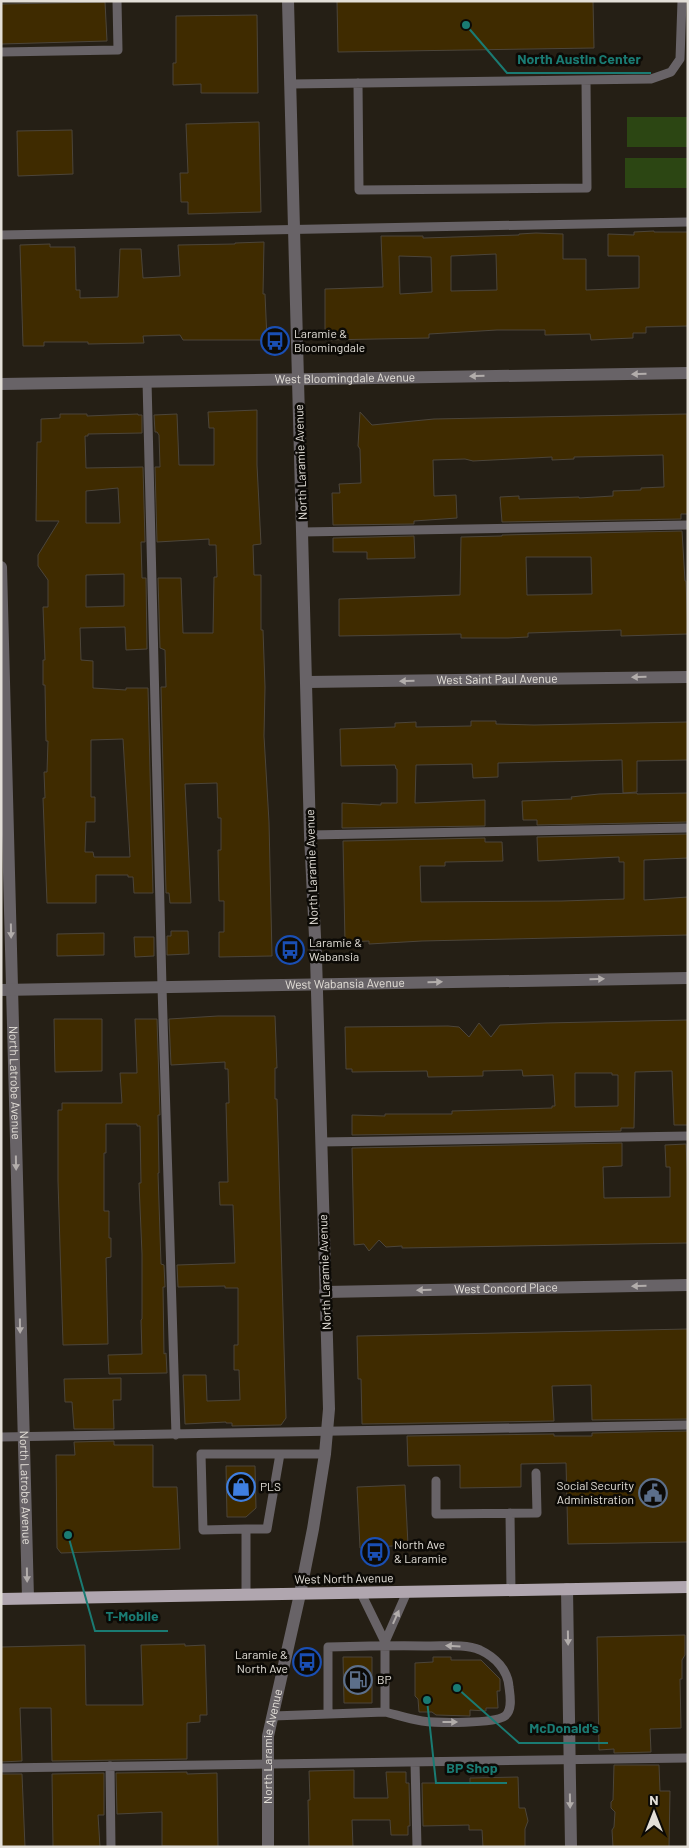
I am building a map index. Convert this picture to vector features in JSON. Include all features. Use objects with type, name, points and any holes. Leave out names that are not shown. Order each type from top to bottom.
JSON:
[{"type":"main road","name":"West North Avenue","points":[[1,1599],[688,1587]]},
{"type":"street","name":"North Laramie Avenue","points":[[268,1847],[268,1736],[300,1594],[325,1454],[329,1409],[310,836],[288,1]]},
{"type":"street","name":"West Bloomingdale Avenue","points":[[1,384],[688,373]]},
{"type":"street","name":"North Latrobe Avenue","points":[[1,567],[7,990],[28,1598]]},
{"type":"street","name":"West Saint Paul Avenue","points":[[307,682],[688,677]]},
{"type":"street","name":"West Wabansia Avenue","points":[[7,990],[688,978]]},
{"type":"street","name":"West Concord Place","points":[[325,1292],[688,1285]]},
{"type":"street","points":[[567,1589],[571,1847]]},
{"type":"lane","points":[[1,52],[118,50],[117,1]]},
{"type":"lane","points":[[291,84],[651,79],[671,72],[680,59],[685,21],[682,1]]},
{"type":"lane","points":[[358,83],[358,190],[587,188],[586,81]]},
{"type":"lane","points":[[1,235],[688,222]]},
{"type":"lane","points":[[147,381],[162,987],[176,1435]]},
{"type":"lane","points":[[303,532],[688,525]]},
{"type":"lane","points":[[310,836],[688,828]]},
{"type":"lane","points":[[321,1142],[688,1136]]},
{"type":"lane","points":[[1,1437],[688,1425]]},
{"type":"lane","points":[[280,1454],[267,1529],[204,1530],[201,1454],[280,1454],[325,1454]]},
{"type":"lane","points":[[436,1481],[436,1514],[537,1514],[536,1473]]},
{"type":"lane","points":[[510,1514],[511,1590]]},
{"type":"lane","points":[[246,1529],[246,1595]]},
{"type":"lane","points":[[385,1712],[385,1643],[407,1592]]},
{"type":"lane","points":[[361,1593],[385,1643]]},
{"type":"lane","points":[[272,1716],[385,1712],[425,1721],[483,1722],[504,1716],[508,1711],[510,1705],[509,1682],[506,1673],[497,1662],[479,1650],[454,1646],[385,1643],[328,1647],[328,1714]]},
{"type":"lane","points":[[1,1768],[688,1758]]},
{"type":"lane","points":[[415,1762],[417,1847]]},
{"type":"lane","points":[[110,1766],[111,1847]]},
{"type":"green space","points":[[627,117],[688,117],[688,147],[627,147]]},
{"type":"green space","points":[[625,158],[688,158],[688,188],[625,188]]},
{"type":"building","points":[[337,1],[593,1],[594,48],[338,52]]},
{"type":"building","points":[[105,2],[107,41],[1,44],[1,4]]},
{"type":"building","points":[[257,15],[258,93],[201,93],[201,84],[173,85],[173,63],[176,63],[176,16]]},
{"type":"building","points":[[259,122],[261,212],[188,214],[188,202],[181,202],[180,173],[188,173],[186,124]]},
{"type":"building","points":[[72,130],[73,174],[18,176],[17,131]]},
{"type":"building","points":[[634,232],[688,232],[688,326],[646,327],[646,333],[633,333],[633,338],[591,340],[590,334],[545,335],[545,330],[497,330],[429,334],[429,338],[325,340],[325,289],[383,287],[381,236],[423,236],[423,238],[536,233],[563,234],[563,259],[586,259],[586,290],[639,288],[639,256],[608,256],[608,234],[634,235]],"holes":[[[496,254],[497,290],[451,291],[451,256]],[[399,256],[431,257],[432,292],[400,294]]]},
{"type":"building","points":[[264,242],[263,294],[265,294],[267,340],[183,340],[180,335],[143,336],[144,343],[88,344],[88,342],[44,342],[44,346],[23,346],[20,245],[50,244],[50,247],[75,247],[76,290],[80,290],[80,298],[118,297],[120,249],[141,249],[143,278],[180,276],[178,245]]},
{"type":"building","points":[[257,410],[257,465],[261,544],[253,545],[254,575],[261,575],[261,630],[263,630],[265,687],[264,736],[269,822],[272,956],[219,957],[219,932],[224,932],[224,901],[219,901],[218,850],[221,850],[221,818],[218,818],[217,783],[185,784],[191,903],[170,903],[169,893],[166,893],[161,687],[166,687],[165,650],[160,648],[158,578],[181,578],[183,633],[213,633],[214,577],[217,577],[216,545],[209,545],[209,539],[157,542],[155,467],[160,467],[159,435],[155,432],[154,415],[177,414],[179,465],[214,465],[214,428],[209,428],[208,412]]},
{"type":"building","points":[[360,412],[372,425],[434,419],[687,414],[688,514],[681,514],[681,519],[502,522],[500,497],[519,496],[519,499],[613,496],[613,491],[664,487],[663,455],[574,457],[574,459],[552,460],[552,457],[473,461],[465,459],[433,460],[434,496],[456,495],[457,518],[414,521],[414,524],[333,525],[332,493],[340,493],[339,484],[361,483],[360,449],[358,446]]},
{"type":"building","points":[[60,414],[87,414],[87,416],[142,415],[142,433],[88,434],[88,436],[85,436],[86,468],[143,467],[145,542],[141,542],[142,578],[146,578],[147,649],[126,650],[125,627],[80,628],[81,660],[93,661],[93,688],[126,690],[126,688],[148,688],[153,893],[134,893],[133,877],[128,877],[128,875],[96,875],[96,903],[47,903],[43,798],[45,798],[44,772],[47,772],[48,741],[46,741],[45,685],[43,685],[43,660],[45,660],[43,607],[48,607],[48,580],[38,566],[38,555],[59,521],[36,521],[37,442],[41,442],[41,419],[60,418]],"holes":[[[118,488],[120,523],[86,523],[86,491]],[[124,574],[124,606],[86,607],[86,575]],[[123,739],[130,857],[94,857],[93,852],[85,852],[86,822],[95,822],[95,797],[91,797],[91,740]]]},
{"type":"building","points":[[682,531],[688,634],[621,636],[621,630],[528,633],[528,637],[508,638],[461,638],[461,634],[339,636],[339,599],[460,595],[461,537]],"holes":[[[526,557],[591,557],[592,594],[527,595]]]},
{"type":"building","points":[[414,536],[415,558],[367,559],[367,552],[333,552],[333,538]]},
{"type":"building","points":[[471,721],[496,721],[496,724],[534,725],[688,722],[688,760],[637,761],[637,792],[623,793],[622,760],[498,763],[498,777],[473,778],[472,764],[416,765],[415,803],[485,800],[485,826],[342,828],[342,803],[381,805],[381,803],[397,803],[397,769],[395,765],[341,766],[340,729],[395,727],[395,723],[416,722],[416,727],[471,726]]},
{"type":"building","points":[[688,793],[688,822],[537,825],[537,820],[523,820],[522,801],[572,799],[571,797],[599,794]]},
{"type":"building","points":[[688,834],[688,858],[644,860],[644,900],[688,897],[688,935],[422,941],[369,944],[369,941],[345,942],[343,841],[485,838],[485,842],[502,842],[503,861],[445,862],[445,866],[420,866],[421,902],[562,901],[624,899],[624,862],[619,862],[619,857],[538,861],[537,837]]},
{"type":"building","points":[[171,931],[188,931],[189,954],[167,955],[167,936],[171,936]]},
{"type":"building","points":[[104,933],[104,955],[57,956],[57,934]]},
{"type":"building","points":[[134,937],[154,937],[154,956],[135,957]]},
{"type":"building","points":[[218,1016],[275,1016],[277,1068],[275,1068],[275,1099],[277,1099],[286,1418],[281,1425],[232,1426],[232,1423],[226,1422],[185,1424],[183,1375],[206,1375],[207,1401],[240,1400],[239,1370],[234,1370],[234,1345],[238,1345],[238,1288],[225,1288],[225,1286],[178,1287],[177,1265],[235,1263],[233,1205],[220,1205],[219,1182],[228,1182],[226,1103],[229,1103],[228,1069],[225,1069],[225,1062],[171,1065],[169,1019]]},
{"type":"building","points":[[54,1019],[102,1019],[102,1071],[55,1072]]},
{"type":"building","points":[[135,1019],[157,1019],[160,1115],[158,1115],[158,1173],[161,1264],[164,1265],[165,1287],[163,1287],[164,1354],[166,1353],[167,1373],[109,1374],[108,1355],[142,1354],[140,1126],[137,1126],[137,1124],[106,1124],[104,1211],[109,1211],[109,1238],[111,1238],[111,1257],[106,1258],[108,1344],[63,1345],[58,1181],[58,1110],[62,1110],[62,1103],[122,1103],[120,1073],[137,1073]]},
{"type":"building","points":[[688,1020],[688,1125],[674,1125],[672,1071],[635,1072],[634,1128],[621,1128],[621,1131],[352,1135],[352,1115],[452,1114],[452,1111],[552,1108],[552,1106],[555,1106],[553,1075],[523,1076],[522,1070],[483,1071],[483,1076],[428,1077],[427,1071],[352,1072],[352,1069],[346,1069],[345,1027],[448,1026],[459,1027],[469,1037],[479,1023],[491,1037],[500,1025]],"holes":[[[575,1073],[612,1073],[612,1075],[618,1075],[618,1106],[575,1107]]]},
{"type":"building","points":[[622,1143],[622,1166],[603,1167],[604,1198],[670,1197],[670,1167],[666,1167],[665,1145],[686,1144],[688,1243],[402,1248],[402,1246],[386,1247],[379,1240],[369,1251],[364,1244],[354,1245],[352,1148]]},
{"type":"building","points":[[688,1329],[688,1419],[592,1420],[591,1385],[552,1386],[554,1421],[362,1424],[361,1379],[358,1379],[357,1336]]},
{"type":"building","points":[[121,1378],[121,1400],[113,1400],[114,1429],[74,1429],[72,1402],[65,1402],[64,1379]]},
{"type":"building","points":[[688,1431],[688,1542],[568,1544],[566,1463],[521,1464],[521,1487],[460,1488],[460,1465],[408,1466],[407,1436],[554,1434],[554,1436],[592,1436],[592,1433]]},
{"type":"building","points":[[114,1441],[114,1445],[153,1445],[153,1487],[177,1487],[180,1549],[61,1553],[57,1548],[56,1455],[75,1455],[74,1442]]},
{"type":"building","name":"PLS","points":[[226,1466],[255,1466],[256,1508],[246,1517],[227,1517]]},
{"type":"building","points":[[405,1485],[408,1545],[360,1548],[357,1487]]},
{"type":"building","points":[[685,1635],[685,1655],[682,1660],[682,1679],[680,1679],[681,1728],[650,1729],[651,1752],[614,1753],[614,1749],[599,1750],[597,1637]]},
{"type":"building","points":[[185,1644],[185,1646],[205,1645],[207,1715],[200,1715],[200,1722],[187,1723],[187,1759],[52,1761],[51,1708],[20,1708],[22,1761],[1,1762],[1,1647],[85,1645],[86,1705],[143,1705],[141,1645]]},
{"type":"building","name":"BP","points":[[343,1657],[372,1657],[372,1703],[344,1703]]},
{"type":"building","points":[[433,1657],[451,1657],[451,1660],[481,1660],[500,1679],[500,1691],[497,1691],[498,1708],[486,1708],[486,1711],[470,1710],[470,1716],[436,1715],[432,1712],[419,1712],[418,1699],[415,1696],[415,1663],[433,1662]]},
{"type":"building","points":[[614,1765],[659,1765],[660,1791],[670,1791],[669,1847],[613,1847],[612,1830],[615,1812],[611,1808],[611,1802],[613,1800]]},
{"type":"building","points":[[354,1770],[354,1798],[388,1798],[386,1772],[406,1772],[406,1783],[409,1783],[410,1826],[408,1826],[408,1835],[391,1835],[390,1820],[352,1820],[353,1847],[309,1847],[309,1771]]},
{"type":"building","points":[[187,1772],[187,1774],[217,1773],[218,1847],[162,1846],[162,1812],[117,1814],[116,1773]]},
{"type":"building","points":[[104,1773],[104,1815],[98,1815],[100,1847],[53,1847],[52,1774]]},
{"type":"building","points":[[1,1774],[22,1774],[25,1847],[2,1847]]},
{"type":"building","points":[[518,1777],[519,1808],[525,1808],[528,1821],[525,1829],[525,1847],[483,1847],[482,1830],[469,1830],[469,1825],[423,1826],[422,1783],[470,1783],[470,1778]]},
{"type":"place","name":"North Austin Center","points":[[466,25]]},
{"type":"place","name":"Laramie & Bloomingdale","points":[[275,341]]},
{"type":"place","name":"Laramie & Wabansia","points":[[290,950]]},
{"type":"place","name":"PLS","points":[[241,1487]]},
{"type":"place","name":"Social Security Administration","points":[[653,1493]]},
{"type":"place","name":"T-Mobile","points":[[68,1535]]},
{"type":"place","name":"North Ave & Laramie","points":[[375,1552]]},
{"type":"place","name":"Laramie & North Ave","points":[[307,1662]]},
{"type":"place","name":"BP","points":[[358,1680]]},
{"type":"place","name":"McDonald's","points":[[457,1688]]},
{"type":"place","name":"BP Shop","points":[[427,1700]]}]
